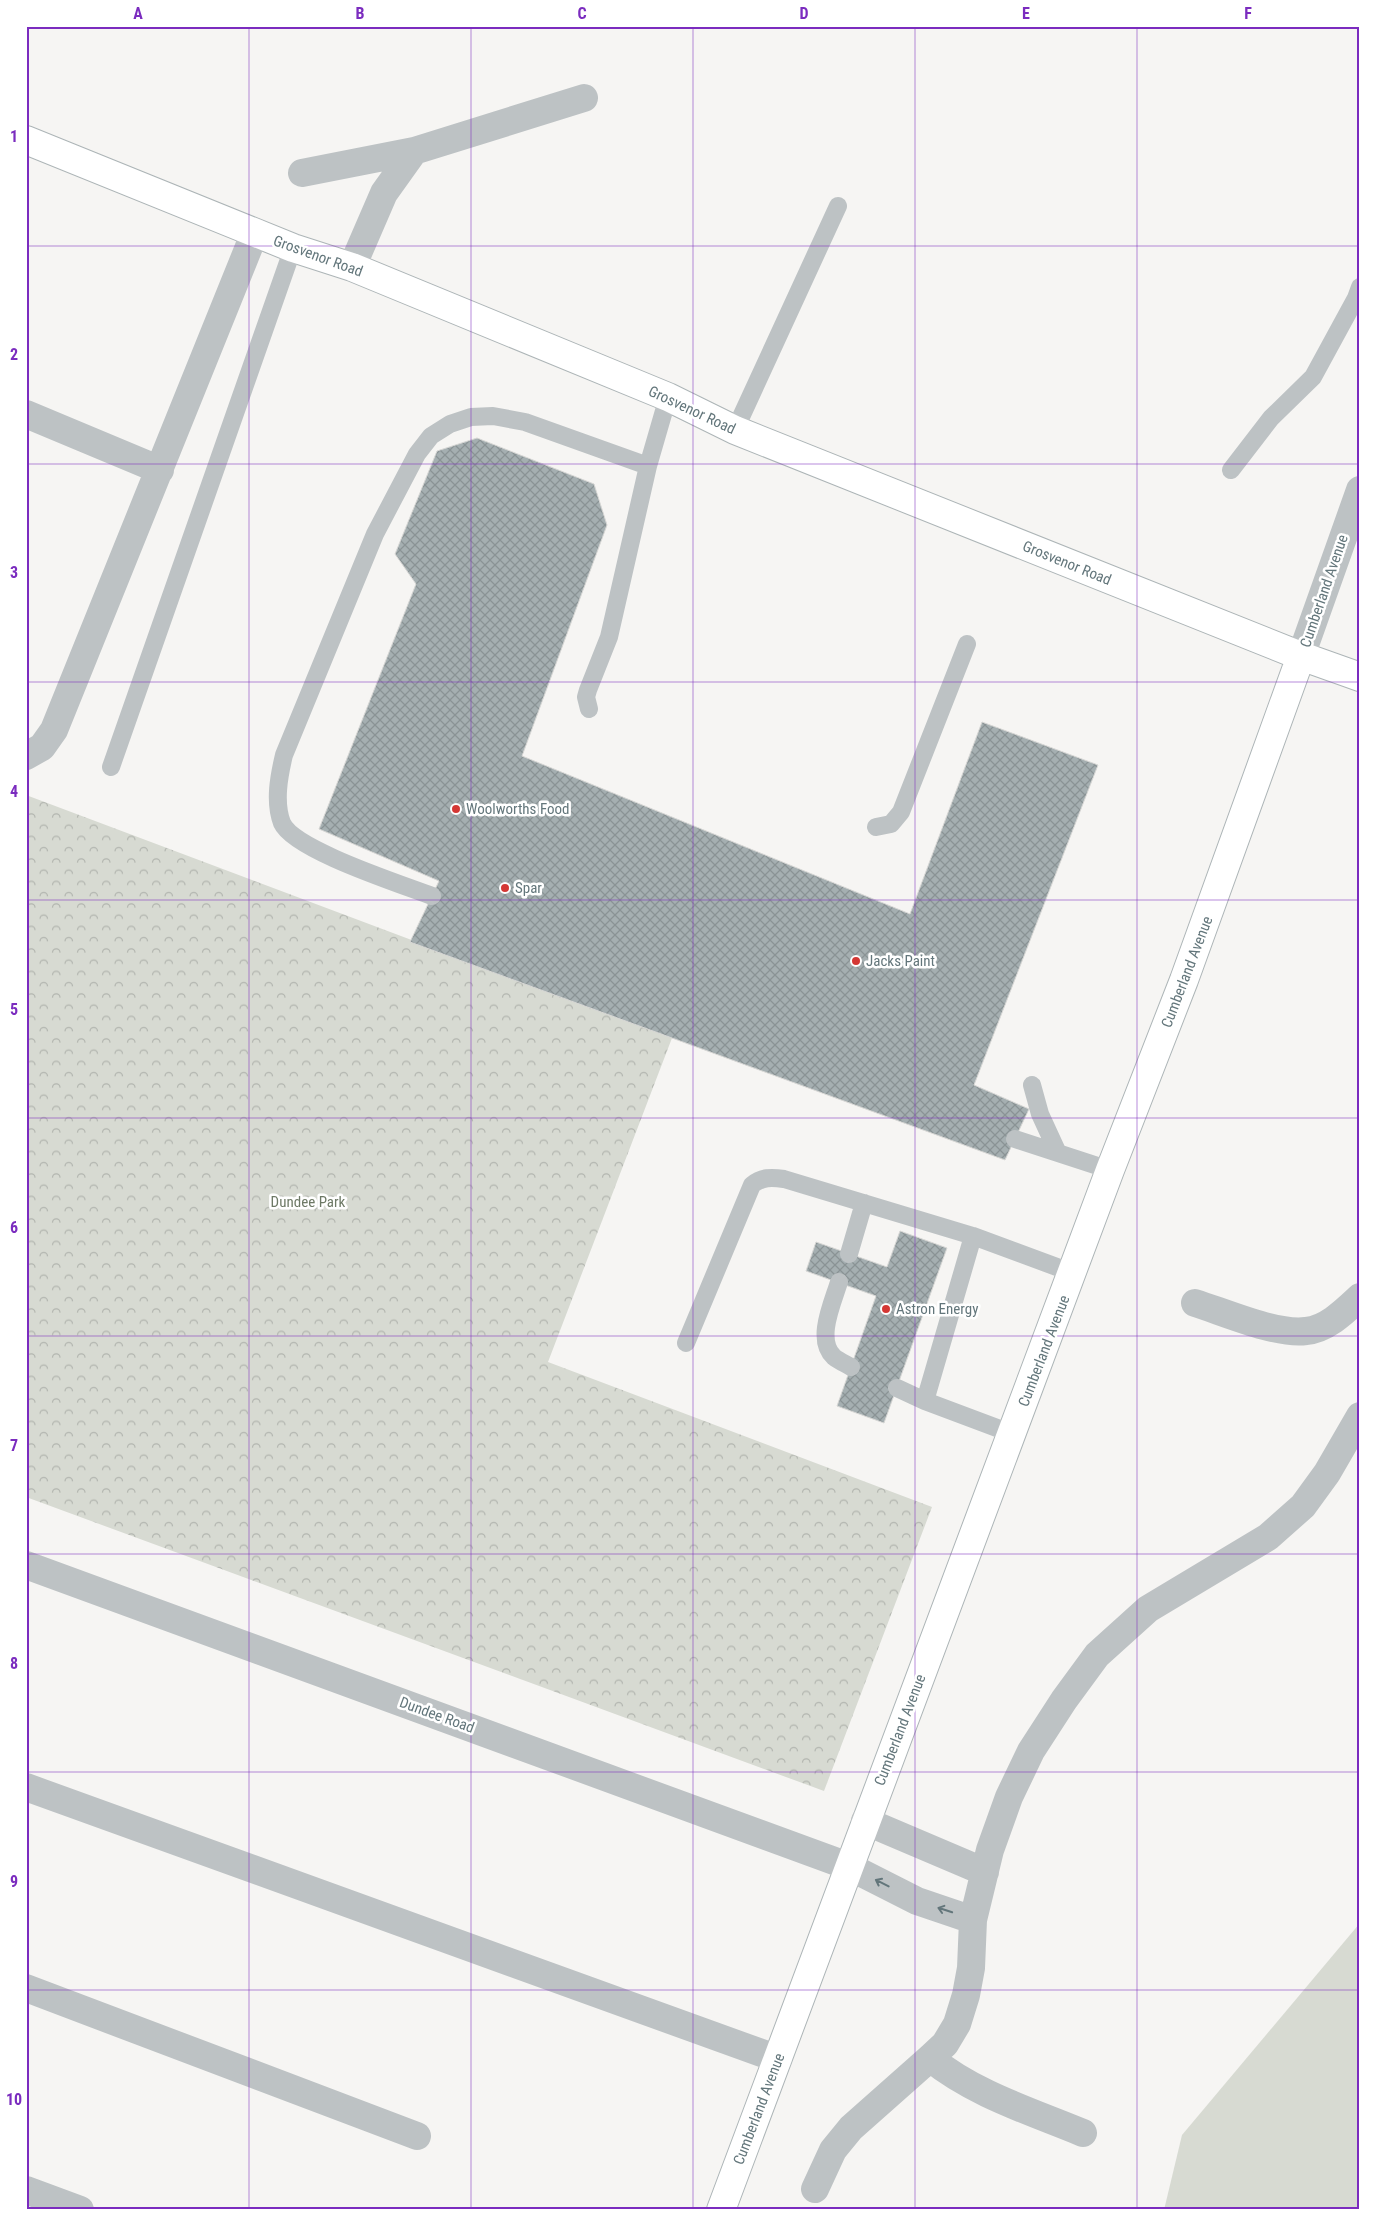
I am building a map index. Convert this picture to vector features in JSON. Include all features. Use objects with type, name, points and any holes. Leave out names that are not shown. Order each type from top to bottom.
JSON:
[{"type":"street","points":[[302,173],[414,151],[584,98]]},
{"type":"street","name":"Grosvenor Road","points":[[26,140],[293,248],[352,267],[668,397],[736,430],[1301,656],[1360,677]]},
{"type":"street","points":[[352,267],[384,193],[414,151]]},
{"type":"street","points":[[26,756],[42,747],[54,730],[255,232]]},
{"type":"street","points":[[26,414],[160,470]]},
{"type":"street","name":"Cumberland Avenue","points":[[721,2210],[848,1866],[1073,1273],[1110,1170],[1184,980],[1360,490]]},
{"type":"street","points":[[1195,1303],[1283,1331],[1306,1331],[1326,1324],[1347,1310],[1360,1297]]},
{"type":"street","points":[[815,2189],[833,2150],[851,2128],[945,2044],[959,2017],[966,1996],[971,1968],[974,1920],[985,1872],[1008,1797],[1031,1751],[1064,1700],[1097,1655],[1148,1609],[1225,1560],[1268,1537],[1303,1506],[1328,1473],[1360,1416]]},
{"type":"street","name":"Dundee Road","points":[[26,1565],[848,1866],[917,1901],[974,1920]]},
{"type":"street","points":[[26,1787],[778,2059]]},
{"type":"street","points":[[865,1821],[985,1872]]},
{"type":"street","points":[[26,1988],[417,2136]]},
{"type":"street","points":[[930,2058],[949,2073],[976,2089],[1083,2132]]},
{"type":"street","points":[[26,2190],[80,2210]]},
{"type":"lane","points":[[736,430],[838,206]]},
{"type":"lane","points":[[111,767],[293,248]]},
{"type":"lane","points":[[1231,470],[1271,418],[1313,377],[1356,298],[1360,287]]},
{"type":"lane","points":[[589,709],[586,697],[609,636],[648,466],[668,397]]},
{"type":"lane","points":[[432,896],[318,851],[296,839],[282,824],[278,800],[279,779],[284,755],[375,534],[417,454],[431,436],[450,424],[471,417],[494,416],[525,422],[648,466]]},
{"type":"lane","points":[[876,827],[891,824],[900,812],[967,644]]},
{"type":"lane","points":[[1032,1085],[1038,1107],[1057,1151]]},
{"type":"lane","points":[[1015,1138],[1110,1170]]},
{"type":"lane","points":[[686,1343],[752,1186],[759,1180],[768,1177],[784,1179],[974,1236],[1073,1273]]},
{"type":"lane","points":[[848,1254],[864,1203]]},
{"type":"lane","points":[[925,1401],[974,1236]]},
{"type":"lane","points":[[840,1282],[827,1322],[826,1335],[828,1348],[833,1356],[851,1367]]},
{"type":"lane","points":[[897,1388],[925,1401],[1012,1434]]},
{"type":"green space","name":"Dundee Park","points":[[26,795],[672,1038],[548,1362],[932,1507],[824,1791],[26,1497]]},
{"type":"green space","points":[[1360,1923],[1360,2210],[1164,2210],[1182,2135]]},
{"type":"building","points":[[477,438],[594,484],[607,525],[522,756],[910,914],[982,722],[1098,765],[974,1085],[1029,1109],[1005,1160],[410,942],[439,881],[319,829],[416,584],[395,554],[437,451]]},
{"type":"building","points":[[900,1231],[947,1248],[884,1423],[837,1406],[876,1296],[806,1271],[816,1242],[887,1267]]},
{"type":"place","name":"Woolworths Food","points":[[456,809]]},
{"type":"place","name":"Spar","points":[[505,888]]},
{"type":"place","name":"Jacks Paint","points":[[856,961]]},
{"type":"place","name":"Astron Energy","points":[[886,1309]]}]
